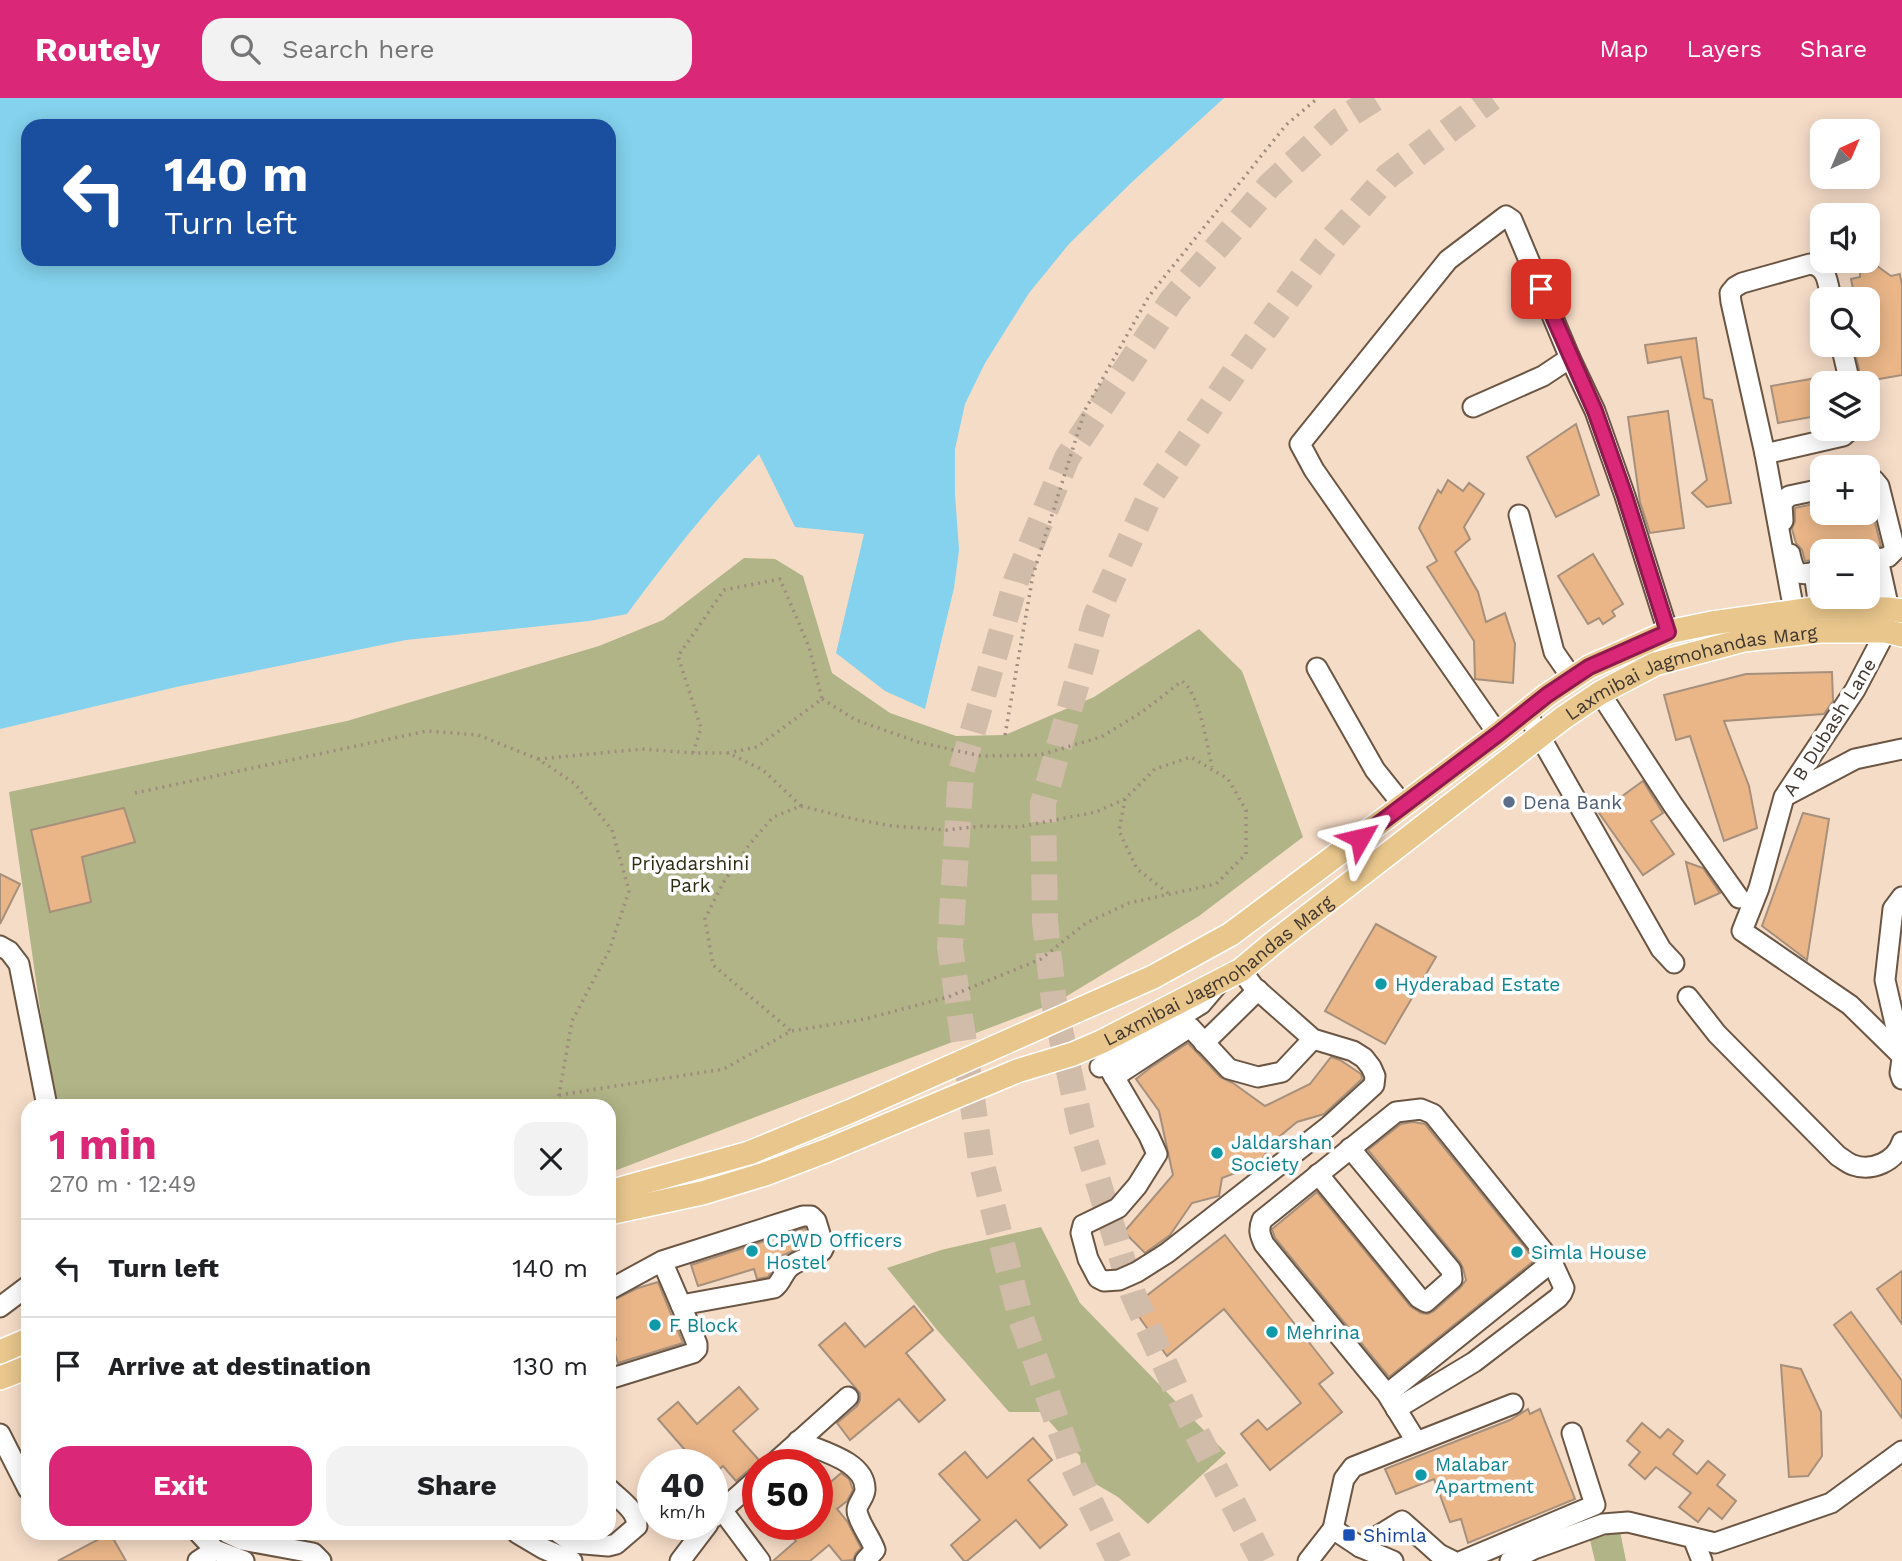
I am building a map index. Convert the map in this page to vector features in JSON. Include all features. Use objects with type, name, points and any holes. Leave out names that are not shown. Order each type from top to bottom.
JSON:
[{"type":"main road","name":"Laxmibai Jagmohandas Marg","points":[[616,1190],[749,1153],[863,1106],[1153,977],[1231,934],[1589,667],[1668,632],[1811,609]]},
{"type":"main road","name":"Laxmibai Jagmohandas Marg","points":[[1824,609],[1895,622]]},
{"type":"main road","name":"Laxmibai Jagmohandas Marg","points":[[616,1211],[702,1193],[778,1169],[1017,1071],[1073,1054],[1221,981],[1241,970],[1539,737],[1600,693],[1655,664],[1744,640],[1895,622]]},
{"type":"main road","points":[[1427,787],[1445,809]]},
{"type":"main road","points":[[0,1352],[21,1343]]},
{"type":"main road","points":[[0,1378],[21,1370]]},
{"type":"street","points":[[1498,734],[1314,470],[1300,444],[1447,260],[1506,216],[1512,220],[1595,411],[1668,632]]},
{"type":"street","points":[[1794,611],[1765,454],[1730,293],[1742,283],[1810,264],[1816,264],[1822,269],[1828,287]]},
{"type":"street","points":[[1473,407],[1543,376],[1570,358]]},
{"type":"street","points":[[1765,454],[1821,441]]},
{"type":"street","points":[[1880,490],[1895,550],[1891,555],[1880,558]]},
{"type":"street","points":[[1810,492],[1789,496],[1782,503],[1792,566],[1796,572],[1803,575],[1810,574]]},
{"type":"street","points":[[1518,515],[1554,652],[1572,678]]},
{"type":"street","points":[[1880,582],[1895,622]]},
{"type":"street","name":"A B Dubash Lane","points":[[1895,622],[1855,690],[1784,797],[1759,888],[1742,931],[1850,1005],[1902,1056]]},
{"type":"street","points":[[1317,668],[1375,770],[1402,805]]},
{"type":"street","points":[[1600,693],[1673,805],[1739,898]]},
{"type":"street","points":[[1526,712],[1661,948],[1674,963]]},
{"type":"street","points":[[1784,797],[1855,759],[1902,749]]},
{"type":"street","points":[[1902,897],[1893,909],[1885,980],[1902,1056],[1902,1079]]},
{"type":"street","points":[[0,946],[9,951],[19,964],[46,1099]]},
{"type":"street","points":[[1107,1069],[1149,1136],[1157,1154],[1137,1186],[1118,1208],[1083,1225],[1081,1233],[1088,1259],[1098,1278],[1104,1281],[1119,1280],[1137,1272],[1167,1253],[1329,1126],[1374,1085],[1375,1076],[1364,1058],[1353,1051],[1313,1039],[1258,990],[1241,970]]},
{"type":"street","points":[[1107,1069],[1201,1004],[1221,981]]},
{"type":"street","points":[[1204,1043],[1258,990]]},
{"type":"street","points":[[1688,997],[1717,1034],[1839,1156],[1854,1166],[1875,1167],[1900,1149],[1902,1142]]},
{"type":"street","points":[[1107,1069],[1190,1027],[1229,1069],[1258,1077],[1282,1072],[1313,1039]]},
{"type":"street","points":[[1391,1401],[1474,1362],[1558,1298],[1564,1288],[1552,1262],[1433,1114],[1421,1109],[1396,1112],[1262,1220],[1259,1227],[1264,1244],[1391,1401],[1416,1441]]},
{"type":"street","points":[[1318,1174],[1419,1298],[1426,1302],[1430,1299],[1452,1279],[1451,1270],[1350,1148]]},
{"type":"street","points":[[616,1286],[662,1261],[803,1216],[811,1216],[816,1221],[824,1247],[822,1251],[793,1265],[774,1288],[681,1304]]},
{"type":"street","points":[[616,1377],[693,1353],[696,1349],[681,1304],[662,1261]]},
{"type":"street","points":[[1391,1401],[1552,1262]]},
{"type":"street","points":[[0,1307],[21,1291]]},
{"type":"street","points":[[789,1449],[848,1397]]},
{"type":"street","points":[[1308,1561],[1334,1529],[1344,1479],[1353,1467],[1513,1404]]},
{"type":"street","points":[[1462,1561],[1595,1505],[1572,1433]]},
{"type":"street","points":[[0,1434],[21,1475]]},
{"type":"street","points":[[798,1441],[852,1464],[861,1473],[865,1495],[857,1506],[857,1514],[875,1550],[865,1561]]},
{"type":"street","points":[[1510,1561],[1534,1549],[1603,1524],[1628,1522],[1715,1544],[1832,1503],[1902,1451]]},
{"type":"street","points":[[728,1505],[742,1493]]},
{"type":"street","points":[[569,1540],[573,1543],[608,1546],[622,1540],[637,1526],[634,1513],[616,1496]]},
{"type":"street","points":[[1360,1547],[1402,1521],[1438,1554],[1452,1561]]},
{"type":"street","points":[[1334,1529],[1360,1547],[1393,1561]]},
{"type":"street","points":[[728,1531],[760,1561]]},
{"type":"street","points":[[1693,1538],[1702,1561]]},
{"type":"street","points":[[206,1540],[215,1550],[244,1561]]},
{"type":"street","points":[[242,1540],[313,1553],[321,1561]]},
{"type":"street","points":[[529,1540],[572,1561]]},
{"type":"street","points":[[680,1561],[697,1540]]},
{"type":"street","points":[[198,1561],[215,1550]]},
{"type":"path","points":[[1005,735],[1033,575],[1085,410],[1149,296],[1286,125],[1318,98]]},
{"type":"path","points":[[692,753],[701,728],[678,656],[724,590],[780,579],[809,647],[822,699],[856,720],[918,742],[981,756],[1040,755],[1101,737],[1142,712],[1182,681],[1190,686],[1196,701],[1212,769]]},
{"type":"path","points":[[538,759],[642,749],[728,753],[757,747],[822,699]]},
{"type":"path","points":[[135,793],[427,731],[478,735],[538,759],[574,783],[612,830],[629,891],[609,951],[572,1021],[559,1099]]},
{"type":"path","points":[[559,1095],[724,1069],[791,1031],[865,1019],[948,997],[1041,959],[1086,923],[1129,903],[1216,884],[1246,854],[1246,810],[1228,779],[1191,757],[1154,769],[1125,799],[1096,812],[1019,827],[982,826],[947,830],[879,824],[801,806],[763,770],[728,753]]},
{"type":"path","points":[[1125,799],[1119,831],[1137,869],[1169,894]]},
{"type":"path","points":[[791,1031],[713,965],[705,919],[723,883],[749,845],[773,817],[801,806]]},
{"type":"green space","name":"Priyadarshini Park","points":[[744,558],[775,559],[803,576],[832,673],[890,713],[956,736],[1005,735],[1094,697],[1199,629],[1242,671],[1303,837],[1199,916],[1057,1002],[616,1170],[616,1099],[53,1099],[9,792],[347,721],[599,646],[663,620]]},
{"type":"green space","points":[[1041,1227],[1080,1303],[1226,1453],[1148,1524],[1118,1497],[1082,1476],[1080,1456],[1041,1412],[1009,1412],[887,1268],[941,1250]]},
{"type":"green space","points":[[1620,1531],[1626,1561],[1595,1561],[1590,1540]]},
{"type":"water","points":[[0,98],[1224,98],[1069,244],[1029,293],[985,363],[965,404],[955,449],[959,550],[954,588],[925,709],[885,691],[836,653],[864,534],[795,527],[759,454],[690,532],[627,614],[589,621],[406,640],[176,687],[0,729]]},
{"type":"building","points":[[1880,268],[1891,276],[1900,274],[1902,375],[1880,379],[1880,371],[1859,371],[1856,357],[1880,357],[1880,287],[1853,287],[1851,279],[1860,277],[1860,273],[1880,273]]},
{"type":"building","points":[[1696,338],[1704,398],[1712,400],[1731,503],[1707,507],[1692,493],[1707,480],[1681,357],[1648,363],[1645,345]]},
{"type":"building","points":[[1810,379],[1810,417],[1778,423],[1771,386]]},
{"type":"building","points":[[1668,411],[1684,528],[1650,533],[1640,502],[1628,417]]},
{"type":"building","points":[[1576,424],[1599,495],[1556,517],[1527,457]]},
{"type":"building","points":[[1448,480],[1463,491],[1469,483],[1484,494],[1464,527],[1470,539],[1455,552],[1478,592],[1486,622],[1505,613],[1515,644],[1513,683],[1475,679],[1474,641],[1427,567],[1437,561],[1419,528],[1438,490],[1441,493]]},
{"type":"building","points":[[1810,505],[1810,525],[1876,525],[1879,539],[1810,539],[1810,560],[1805,561],[1792,529],[1795,508]]},
{"type":"building","points":[[1593,554],[1623,604],[1612,611],[1615,616],[1603,624],[1599,618],[1588,624],[1558,576]]},
{"type":"building","points":[[1832,672],[1833,701],[1824,714],[1724,721],[1749,786],[1757,828],[1724,841],[1690,736],[1676,740],[1664,695],[1746,674]]},
{"type":"building","points":[[1643,781],[1663,813],[1651,821],[1674,854],[1643,875],[1599,813]]},
{"type":"building","points":[[124,808],[135,842],[82,857],[91,902],[50,912],[31,830]]},
{"type":"building","points":[[1803,813],[1829,819],[1807,960],[1762,926]]},
{"type":"building","points":[[1686,862],[1703,868],[1720,893],[1695,904]]},
{"type":"building","points":[[0,874],[20,884],[0,924]]},
{"type":"building","name":"Hyderabad Estate","points":[[1376,924],[1436,957],[1385,1044],[1325,1011]]},
{"type":"building","name":"Jaldarshan Society","points":[[1188,1043],[1220,1077],[1265,1106],[1310,1084],[1331,1057],[1361,1074],[1362,1079],[1324,1114],[1297,1122],[1273,1142],[1259,1164],[1222,1178],[1219,1196],[1192,1203],[1170,1235],[1145,1253],[1124,1232],[1173,1175],[1159,1111],[1136,1079]]},
{"type":"building","name":"Simla House","points":[[1401,1124],[1425,1124],[1535,1260],[1389,1377],[1275,1238],[1272,1229],[1317,1192],[1410,1306],[1421,1313],[1434,1311],[1466,1280],[1463,1268],[1368,1150]]},
{"type":"building","name":"CPWD Officers Hostel","points":[[805,1228],[810,1243],[777,1258],[778,1261],[768,1277],[757,1279],[754,1269],[698,1286],[691,1265]]},
{"type":"building","name":"Mehrina","points":[[1225,1235],[1333,1373],[1319,1384],[1342,1412],[1270,1470],[1241,1434],[1258,1420],[1267,1430],[1301,1403],[1224,1309],[1167,1356],[1132,1307]]},
{"type":"building","points":[[1902,1271],[1902,1324],[1877,1289]]},
{"type":"building","name":"F Block","points":[[658,1282],[683,1343],[618,1363],[616,1299]]},
{"type":"building","points":[[914,1306],[933,1330],[906,1353],[945,1400],[919,1422],[899,1399],[850,1440],[837,1423],[857,1406],[860,1393],[819,1345],[845,1323],[865,1347]]},
{"type":"building","points":[[1851,1312],[1902,1381],[1902,1418],[1834,1325]]},
{"type":"building","points":[[1781,1365],[1801,1369],[1821,1412],[1822,1456],[1808,1476],[1789,1477]]},
{"type":"building","points":[[739,1387],[758,1409],[733,1431],[749,1449],[742,1449],[742,1476],[736,1481],[728,1472],[728,1449],[684,1449],[658,1419],[678,1402],[697,1424]]},
{"type":"building","name":"Malabar Apartment","points":[[1528,1409],[1530,1414],[1540,1409],[1575,1499],[1468,1543],[1461,1519],[1450,1522],[1434,1479],[1396,1494],[1385,1469],[1510,1420]]},
{"type":"building","points":[[1642,1423],[1660,1438],[1668,1429],[1683,1441],[1673,1454],[1697,1474],[1708,1461],[1725,1475],[1717,1485],[1736,1501],[1722,1519],[1709,1508],[1698,1522],[1679,1507],[1691,1493],[1656,1467],[1645,1479],[1629,1465],[1640,1452],[1627,1441]]},
{"type":"building","points":[[1033,1438],[1052,1460],[1028,1480],[1067,1525],[1040,1548],[1016,1520],[964,1561],[951,1545],[980,1520],[939,1474],[965,1452],[987,1478]]},
{"type":"building","points":[[841,1473],[849,1479],[853,1490],[847,1501],[837,1509],[847,1521],[861,1548],[853,1560],[842,1561],[829,1545],[810,1561],[773,1561],[795,1540],[833,1540],[833,1480]]},
{"type":"building","points":[[97,1540],[114,1540],[126,1561],[58,1561]]},
{"type":"tunnel","points":[[1119,1561],[1072,1464],[1021,1319],[981,1161],[950,947],[961,772],[1016,581],[1067,458],[1172,300],[1270,185],[1339,121],[1376,98]]},
{"type":"tunnel","points":[[1263,1561],[1190,1420],[1133,1294],[1081,1127],[1054,1002],[1045,922],[1043,803],[1096,615],[1149,498],[1249,351],[1325,247],[1388,176],[1492,98]]},
{"type":"place","name":"Dena Bank","points":[[1509,802]]},
{"type":"place","name":"Hyderabad Estate","points":[[1381,984]]},
{"type":"place","name":"Jaldarshan Society","points":[[1217,1153]]},
{"type":"place","name":"CPWD Officers Hostel","points":[[752,1251]]},
{"type":"place","name":"Simla House","points":[[1517,1252]]},
{"type":"place","name":"F Block","points":[[655,1325]]},
{"type":"place","name":"Mehrina","points":[[1272,1332]]},
{"type":"place","name":"Malabar Apartment","points":[[1421,1475]]},
{"type":"place","name":"Shimla","points":[[1349,1535]]},
{"type":"route","points":[[1360,838],[1547,695],[1589,667],[1668,632],[1595,411],[1541,289]]}]
